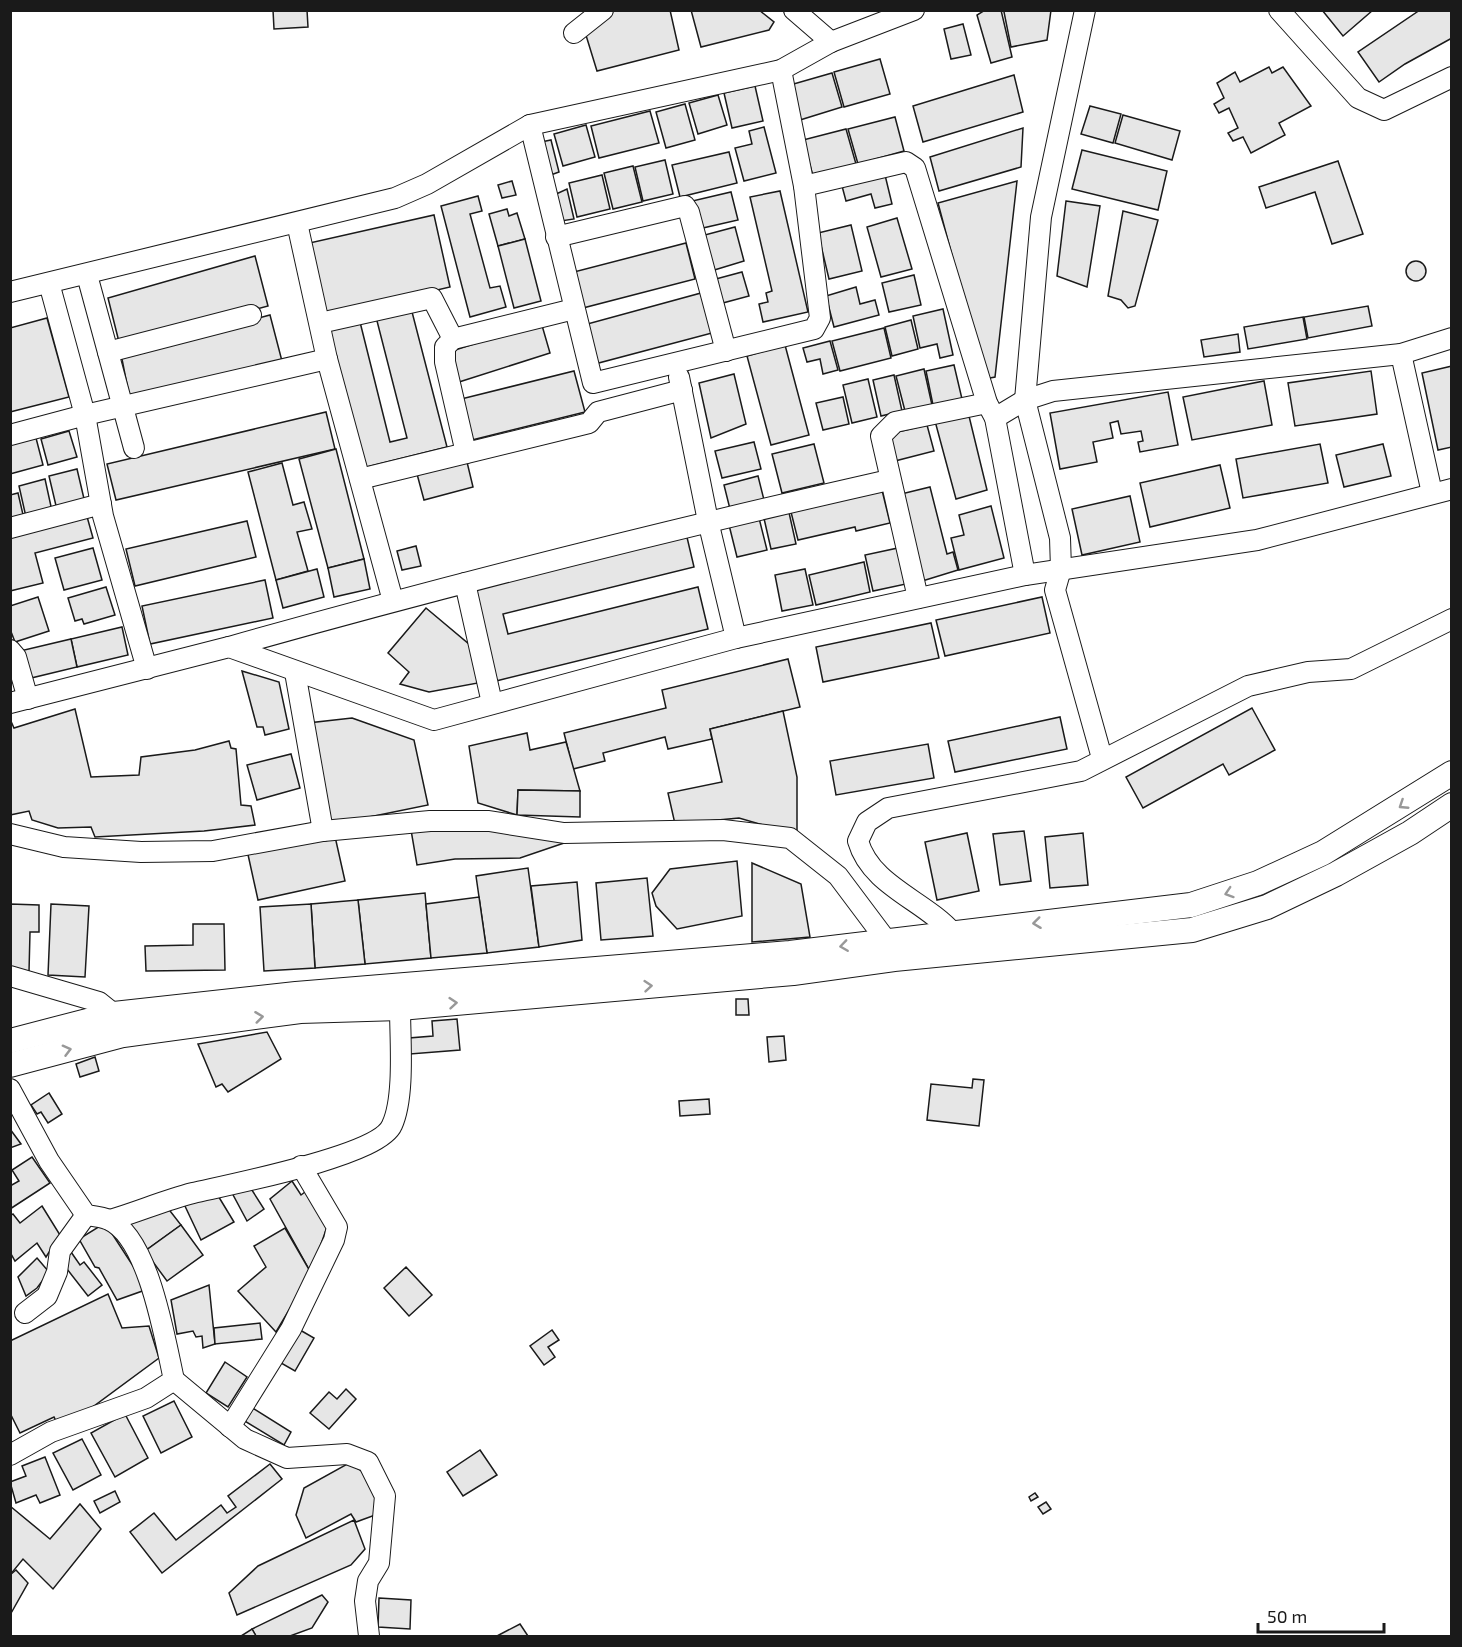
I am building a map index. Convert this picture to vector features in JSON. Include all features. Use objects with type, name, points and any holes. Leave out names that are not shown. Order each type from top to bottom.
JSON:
[{"type":"main road","points":[[10,1041],[114,1014],[296,994],[790,953],[1191,905],[1258,883],[1323,853],[1452,773]]},
{"type":"main road","points":[[10,1065],[123,1035],[300,1011],[400,1008],[793,973],[894,959],[1192,930],[1267,907],[1326,879],[1410,833],[1452,805]]},
{"type":"street","points":[[574,33],[603,10]]},
{"type":"street","points":[[794,10],[831,42]]},
{"type":"street","points":[[10,292],[395,198],[428,184],[530,125],[781,70],[831,42],[914,10]]},
{"type":"street","points":[[1085,10],[1041,217],[1025,400],[1060,538],[1061,569],[1055,590],[1102,758]]},
{"type":"street","points":[[1279,10],[1358,98],[1384,110],[1452,77]]},
{"type":"street","points":[[593,383],[814,329],[820,318],[804,186],[781,70]]},
{"type":"street","points":[[530,125],[593,383],[598,412]]},
{"type":"street","points":[[804,186],[906,162],[915,168],[991,410],[1025,575]]},
{"type":"street","points":[[556,237],[685,206],[689,212],[726,351]]},
{"type":"street","points":[[297,223],[321,323],[327,359],[393,601]]},
{"type":"street","points":[[87,274],[134,448]]},
{"type":"street","points":[[49,283],[85,415],[101,504],[147,669]]},
{"type":"street","points":[[321,323],[432,298],[453,339]]},
{"type":"street","points":[[466,453],[445,362],[445,347],[453,339],[574,309]]},
{"type":"street","points":[[108,352],[251,315]]},
{"type":"street","points":[[918,598],[881,436],[895,422],[991,410],[1053,391],[1401,354],[1452,338]]},
{"type":"street","points":[[1401,354],[1432,494]]},
{"type":"street","points":[[10,435],[85,415],[327,359]]},
{"type":"street","points":[[676,363],[708,521],[736,638]]},
{"type":"street","points":[[360,479],[589,423],[598,412],[682,390]]},
{"type":"street","points":[[10,650],[16,657],[19,701],[147,669],[393,601],[708,521],[890,480]]},
{"type":"street","points":[[229,647],[434,720],[736,638],[1025,575],[1257,540],[1452,489]]},
{"type":"street","points":[[10,528],[101,504]]},
{"type":"street","points":[[465,583],[492,703]]},
{"type":"street","points":[[952,933],[939,917],[879,876],[863,857],[858,841],[867,822],[888,808],[1081,771],[1102,758],[1248,686],[1308,672],[1351,669],[1452,619]]},
{"type":"street","points":[[295,672],[322,831]]},
{"type":"street","points":[[10,834],[64,847],[213,851],[322,831],[430,820],[489,821],[564,833],[723,830],[789,838],[838,876],[886,940]]},
{"type":"street","points":[[10,976],[99,1002],[114,1014]]},
{"type":"street","points":[[10,1089],[49,1161],[86,1215],[110,1220],[190,1194],[261,1179],[345,1154],[376,1140],[392,1127],[401,1076],[400,1008]]},
{"type":"street","points":[[230,1428],[291,1329],[334,1240],[337,1227],[302,1166]]},
{"type":"street","points":[[25,1313],[47,1296],[57,1272],[60,1251],[86,1215]]},
{"type":"street","points":[[110,1220],[130,1239],[147,1269],[174,1380],[245,1439],[287,1458],[347,1454],[368,1461],[385,1496],[379,1563],[368,1581],[366,1601],[369,1636]]},
{"type":"street","points":[[10,1455],[51,1432],[146,1398],[174,1380]]},
{"type":"building","points":[[273,10],[307,10],[308,27],[274,29]]},
{"type":"building","points":[[612,10],[670,10],[679,50],[597,71],[585,32]]},
{"type":"building","points":[[691,10],[759,10],[774,22],[769,30],[701,47]]},
{"type":"building","points":[[985,10],[1001,10],[1012,57],[991,63],[977,15]]},
{"type":"building","points":[[1006,10],[1051,10],[1047,40],[1011,47],[1004,12]]},
{"type":"building","points":[[1322,10],[1373,10],[1343,36]]},
{"type":"building","points":[[1420,10],[1452,10],[1452,38],[1405,64],[1379,82],[1358,52]]},
{"type":"building","points":[[963,24],[971,55],[951,59],[944,29]]},
{"type":"building","points":[[880,59],[890,94],[844,107],[834,72]]},
{"type":"building","points":[[1269,67],[1272,73],[1283,67],[1311,106],[1279,123],[1285,135],[1251,153],[1243,137],[1233,141],[1228,133],[1238,128],[1229,108],[1219,113],[1214,104],[1224,98],[1217,83],[1235,72],[1240,82]]},
{"type":"building","points":[[832,73],[842,107],[800,120],[790,85]]},
{"type":"building","points":[[1014,75],[1023,112],[923,142],[913,106]]},
{"type":"building","points":[[755,86],[763,121],[732,128],[724,93]]},
{"type":"building","points":[[718,95],[727,125],[698,134],[689,103]]},
{"type":"building","points":[[685,104],[695,140],[666,148],[656,112]]},
{"type":"building","points":[[1090,106],[1121,114],[1113,143],[1081,134]]},
{"type":"building","points":[[650,111],[659,143],[599,158],[591,126]]},
{"type":"building","points":[[1123,115],[1180,131],[1172,160],[1115,143]]},
{"type":"building","points":[[895,117],[904,151],[858,164],[848,129]]},
{"type":"building","points":[[586,125],[595,157],[563,166],[554,134]]},
{"type":"building","points":[[764,127],[776,173],[744,181],[735,148],[752,144],[749,131]]},
{"type":"building","points":[[1023,128],[1021,167],[939,191],[930,157]]},
{"type":"building","points":[[846,129],[856,164],[813,176],[803,140]]},
{"type":"building","points":[[551,140],[559,172],[548,176],[541,142]]},
{"type":"building","points":[[1082,150],[1167,171],[1158,210],[1072,189]]},
{"type":"building","points":[[729,152],[737,183],[680,197],[672,165]]},
{"type":"building","points":[[665,160],[673,194],[643,201],[635,167]]},
{"type":"building","points":[[1338,161],[1363,234],[1332,244],[1315,192],[1266,208],[1259,187]]},
{"type":"building","points":[[633,166],[642,202],[613,209],[604,173]]},
{"type":"building","points":[[602,175],[610,209],[577,217],[569,183]]},
{"type":"building","points":[[885,175],[892,204],[875,208],[871,194],[846,201],[842,186]]},
{"type":"building","points":[[512,181],[516,195],[502,198],[498,185]]},
{"type":"building","points":[[1017,181],[995,377],[985,379],[938,203]]},
{"type":"building","points":[[567,189],[574,219],[561,221],[554,195]]},
{"type":"building","points":[[780,191],[808,312],[763,322],[759,304],[768,302],[766,293],[772,291],[750,197]]},
{"type":"building","points":[[731,192],[738,220],[694,230],[688,202]]},
{"type":"building","points":[[478,196],[482,211],[470,214],[490,288],[500,286],[506,307],[470,317],[441,206]]},
{"type":"building","points":[[1066,201],[1100,206],[1087,287],[1057,276]]},
{"type":"building","points":[[507,209],[509,216],[517,213],[525,239],[498,246],[489,214]]},
{"type":"building","points":[[1123,211],[1158,220],[1135,306],[1128,308],[1121,300],[1108,296]]},
{"type":"building","points":[[434,215],[450,287],[322,317],[305,244]]},
{"type":"building","points":[[897,218],[912,269],[881,277],[867,227]]},
{"type":"building","points":[[851,225],[862,271],[829,279],[818,233]]},
{"type":"building","points":[[735,227],[744,261],[711,271],[701,236]]},
{"type":"building","points":[[525,239],[541,301],[514,308],[498,246]]},
{"type":"building","points":[[686,243],[695,279],[579,309],[570,273]]},
{"type":"building","points":[[255,256],[268,306],[120,346],[108,298]]},
{"type":"building","points":[[1416,261],[1423,264],[1426,271],[1423,278],[1416,281],[1409,278],[1406,271],[1409,264]]},
{"type":"building","points":[[742,272],[749,296],[719,304],[712,280]]},
{"type":"building","points":[[914,275],[921,305],[889,312],[882,283]]},
{"type":"building","points":[[856,287],[860,304],[875,300],[879,315],[834,327],[826,296]]},
{"type":"building","points":[[701,293],[712,333],[591,365],[580,326]]},
{"type":"building","points":[[1368,306],[1372,326],[1308,338],[1304,317]]},
{"type":"building","points":[[411,308],[447,447],[363,468],[328,330],[360,322],[390,442],[407,438],[376,317]]},
{"type":"building","points":[[943,309],[953,355],[940,358],[937,344],[920,348],[913,316]]},
{"type":"building","points":[[270,315],[283,365],[130,400],[121,354]]},
{"type":"building","points":[[1303,317],[1307,339],[1248,349],[1244,327]]},
{"type":"building","points":[[47,318],[69,397],[10,412],[10,328]]},
{"type":"building","points":[[911,320],[918,349],[892,356],[885,327]]},
{"type":"building","points":[[541,322],[550,353],[459,382],[449,352]]},
{"type":"building","points":[[884,328],[891,358],[840,371],[832,341]]},
{"type":"building","points":[[1238,334],[1240,352],[1204,357],[1201,340]]},
{"type":"building","points":[[830,341],[838,370],[823,374],[820,359],[807,362],[803,348]]},
{"type":"building","points":[[785,345],[809,435],[771,445],[747,356]]},
{"type":"building","points":[[954,365],[962,399],[933,405],[926,371]]},
{"type":"building","points":[[1452,366],[1452,447],[1438,450],[1422,373]]},
{"type":"building","points":[[924,369],[932,405],[905,411],[896,376]]},
{"type":"building","points":[[574,371],[585,412],[468,441],[457,400]]},
{"type":"building","points":[[1371,371],[1377,414],[1295,426],[1288,383]]},
{"type":"building","points":[[734,374],[746,424],[711,438],[699,383]]},
{"type":"building","points":[[894,375],[902,411],[881,416],[873,380]]},
{"type":"building","points":[[868,379],[877,417],[852,423],[843,385]]},
{"type":"building","points":[[1264,381],[1272,425],[1192,440],[1183,397]]},
{"type":"building","points":[[1168,392],[1178,445],[1140,452],[1138,442],[1143,441],[1141,431],[1121,434],[1118,421],[1110,423],[1113,438],[1093,442],[1097,462],[1060,469],[1050,413]]},
{"type":"building","points":[[843,397],[849,424],[823,430],[816,403]]},
{"type":"building","points":[[326,412],[335,449],[116,500],[107,464]]},
{"type":"building","points":[[968,412],[987,490],[956,499],[935,421]]},
{"type":"building","points":[[927,425],[934,451],[891,462],[885,435]]},
{"type":"building","points":[[69,431],[77,457],[48,465],[41,439]]},
{"type":"building","points":[[36,438],[43,465],[10,474],[10,445]]},
{"type":"building","points":[[754,442],[761,469],[722,478],[715,451]]},
{"type":"building","points":[[814,444],[824,483],[782,493],[772,454]]},
{"type":"building","points":[[1320,444],[1328,483],[1243,498],[1236,459]]},
{"type":"building","points":[[1383,444],[1391,476],[1344,487],[1336,455]]},
{"type":"building","points":[[336,449],[364,559],[328,568],[299,459]]},
{"type":"building","points":[[467,462],[473,487],[424,500],[417,474]]},
{"type":"building","points":[[282,463],[293,505],[304,502],[312,529],[297,532],[308,571],[276,580],[248,472]]},
{"type":"building","points":[[1220,465],[1230,508],[1150,527],[1140,483]]},
{"type":"building","points":[[77,469],[85,503],[57,510],[49,476]]},
{"type":"building","points":[[758,476],[765,504],[731,513],[724,485]]},
{"type":"building","points":[[45,479],[52,511],[26,517],[19,486]]},
{"type":"building","points":[[881,486],[890,523],[856,531],[855,527],[798,540],[790,508]]},
{"type":"building","points":[[930,487],[947,554],[953,552],[958,570],[919,582],[897,495]]},
{"type":"building","points":[[18,493],[24,519],[10,522],[10,495]]},
{"type":"building","points":[[1130,496],[1140,542],[1082,555],[1072,509]]},
{"type":"building","points":[[991,506],[1004,558],[959,570],[951,538],[964,535],[959,515]]},
{"type":"building","points":[[788,508],[796,544],[771,549],[763,514]]},
{"type":"building","points":[[86,513],[93,538],[35,553],[43,583],[10,591],[10,532]]},
{"type":"building","points":[[759,518],[767,550],[737,557],[729,525]]},
{"type":"building","points":[[247,521],[256,557],[135,586],[126,549]]},
{"type":"building","points":[[686,533],[694,567],[503,614],[508,634],[698,587],[708,629],[492,682],[468,587]]},
{"type":"building","points":[[416,546],[421,566],[402,570],[397,551]]},
{"type":"building","points":[[93,548],[102,580],[64,590],[55,558]]},
{"type":"building","points":[[898,548],[906,584],[873,591],[865,555]]},
{"type":"building","points":[[364,559],[370,589],[334,597],[328,568]]},
{"type":"building","points":[[864,562],[870,592],[816,605],[809,575]]},
{"type":"building","points":[[317,569],[324,597],[283,608],[276,580]]},
{"type":"building","points":[[805,569],[813,605],[782,611],[775,575]]},
{"type":"building","points":[[265,580],[273,618],[150,644],[142,606]]},
{"type":"building","points":[[106,587],[115,615],[84,624],[82,619],[75,621],[68,598]]},
{"type":"building","points":[[38,597],[49,631],[15,642],[10,629],[10,606]]},
{"type":"building","points":[[1042,597],[1050,633],[945,656],[936,620]]},
{"type":"building","points":[[426,608],[470,645],[478,683],[429,692],[400,684],[409,672],[388,653]]},
{"type":"building","points":[[931,623],[939,658],[823,682],[816,647]]},
{"type":"building","points":[[122,627],[128,655],[77,667],[71,639]]},
{"type":"building","points":[[71,639],[77,667],[27,679],[20,651]]},
{"type":"building","points":[[788,659],[800,707],[710,729],[712,739],[668,749],[665,737],[603,753],[605,761],[573,769],[564,733],[666,708],[662,690]]},
{"type":"building","points":[[242,671],[279,682],[289,729],[265,735],[263,727],[257,727]]},
{"type":"building","points":[[1252,708],[1275,750],[1229,775],[1223,764],[1143,808],[1126,777]]},
{"type":"building","points":[[75,709],[91,777],[139,775],[141,757],[195,750],[229,741],[231,748],[236,749],[241,805],[251,806],[255,825],[204,831],[95,837],[91,827],[58,828],[32,820],[29,811],[10,815],[10,719],[14,728]]},
{"type":"building","points":[[783,711],[797,777],[797,835],[739,818],[675,824],[668,793],[722,782],[710,729]]},
{"type":"building","points":[[1060,717],[1067,749],[955,772],[948,741]]},
{"type":"building","points":[[352,718],[414,740],[428,805],[330,825],[308,723]]},
{"type":"building","points":[[527,733],[530,750],[566,742],[580,791],[518,790],[517,815],[478,803],[469,746]]},
{"type":"building","points":[[928,744],[934,778],[836,795],[830,761]]},
{"type":"building","points":[[291,754],[300,788],[257,800],[247,765]]},
{"type":"building","points":[[518,790],[580,791],[580,817],[517,815]]},
{"type":"building","points":[[475,828],[570,841],[520,858],[455,859],[417,865],[411,830]]},
{"type":"building","points":[[1024,831],[1031,881],[1000,885],[993,834]]},
{"type":"building","points":[[334,832],[345,881],[258,900],[247,850]]},
{"type":"building","points":[[967,833],[979,891],[937,900],[925,842]]},
{"type":"building","points":[[1083,833],[1088,885],[1050,888],[1045,837]]},
{"type":"building","points":[[737,861],[742,916],[677,929],[656,906],[652,893],[670,869]]},
{"type":"building","points":[[752,863],[801,884],[810,937],[752,942]]},
{"type":"building","points":[[528,868],[539,947],[487,953],[476,876]]},
{"type":"building","points":[[647,878],[653,936],[601,940],[596,883]]},
{"type":"building","points":[[577,882],[582,940],[539,947],[531,886]]},
{"type":"building","points":[[425,893],[431,958],[365,964],[358,900]]},
{"type":"building","points":[[479,897],[487,953],[431,958],[426,904]]},
{"type":"building","points":[[358,900],[365,964],[315,968],[311,904]]},
{"type":"building","points":[[10,904],[39,905],[39,932],[30,932],[29,972],[10,967]]},
{"type":"building","points":[[51,904],[89,906],[85,977],[48,975]]},
{"type":"building","points":[[311,904],[315,968],[264,971],[260,907]]},
{"type":"building","points":[[193,924],[224,924],[225,970],[146,971],[145,946],[193,945]]},
{"type":"building","points":[[736,999],[748,999],[749,1015],[736,1015]]},
{"type":"building","points":[[457,1019],[460,1050],[410,1054],[409,1038],[433,1036],[432,1021]]},
{"type":"building","points":[[267,1032],[281,1059],[228,1092],[222,1084],[216,1087],[198,1044]]},
{"type":"building","points":[[784,1036],[786,1060],[769,1062],[767,1037]]},
{"type":"building","points":[[95,1057],[99,1071],[80,1077],[76,1064]]},
{"type":"building","points":[[973,1079],[984,1080],[979,1126],[927,1120],[931,1084],[972,1088]]},
{"type":"building","points":[[49,1093],[62,1114],[48,1123],[41,1112],[37,1114],[31,1105]]},
{"type":"building","points":[[709,1099],[710,1114],[680,1116],[679,1101]]},
{"type":"building","points":[[10,1129],[21,1144],[10,1148]]},
{"type":"building","points":[[32,1157],[50,1183],[10,1209],[10,1186],[19,1181],[12,1170]]},
{"type":"building","points":[[292,1181],[301,1195],[309,1189],[328,1224],[311,1273],[270,1199]]},
{"type":"building","points":[[250,1187],[264,1209],[247,1221],[231,1191]]},
{"type":"building","points":[[217,1194],[234,1222],[201,1240],[184,1204]]},
{"type":"building","points":[[42,1206],[60,1235],[46,1257],[37,1243],[15,1261],[10,1252],[10,1216],[13,1214],[20,1223]]},
{"type":"building","points":[[167,1207],[181,1225],[145,1251],[126,1222]]},
{"type":"building","points":[[181,1225],[203,1255],[167,1281],[145,1251]]},
{"type":"building","points":[[100,1226],[109,1229],[148,1289],[117,1300],[79,1239]]},
{"type":"building","points":[[285,1228],[311,1273],[276,1332],[238,1291],[266,1267],[254,1246]]},
{"type":"building","points":[[71,1252],[80,1265],[84,1262],[102,1285],[88,1296],[60,1260]]},
{"type":"building","points":[[37,1258],[49,1272],[37,1288],[26,1296],[18,1277]]},
{"type":"building","points":[[406,1267],[432,1295],[409,1316],[384,1288]]},
{"type":"building","points":[[209,1285],[215,1344],[203,1348],[202,1336],[196,1337],[193,1331],[177,1334],[171,1300]]},
{"type":"building","points":[[108,1294],[122,1328],[149,1326],[159,1358],[83,1414],[58,1425],[54,1417],[20,1433],[10,1413],[10,1341]]},
{"type":"building","points":[[260,1323],[262,1339],[215,1344],[214,1328]]},
{"type":"building","points":[[300,1330],[314,1338],[295,1371],[281,1363]]},
{"type":"building","points":[[552,1330],[559,1340],[548,1347],[555,1357],[544,1365],[530,1346]]},
{"type":"building","points":[[225,1362],[247,1377],[228,1407],[206,1393]]},
{"type":"building","points":[[346,1389],[356,1399],[329,1429],[310,1413],[329,1392],[337,1399]]},
{"type":"building","points":[[174,1401],[192,1437],[161,1453],[143,1416]]},
{"type":"building","points":[[251,1407],[291,1432],[284,1445],[243,1420]]},
{"type":"building","points":[[125,1414],[148,1458],[115,1477],[91,1433]]},
{"type":"building","points":[[82,1439],[101,1475],[73,1490],[53,1453]]},
{"type":"building","points":[[480,1450],[497,1475],[463,1496],[447,1472]]},
{"type":"building","points":[[45,1457],[60,1495],[40,1503],[36,1495],[16,1503],[10,1482],[26,1476],[22,1466]]},
{"type":"building","points":[[349,1463],[365,1473],[379,1500],[378,1514],[356,1522],[351,1514],[306,1538],[296,1515],[304,1488]]},
{"type":"building","points":[[270,1464],[282,1479],[162,1573],[130,1532],[154,1513],[176,1540],[221,1505],[227,1513],[236,1507],[228,1496]]},
{"type":"building","points":[[115,1491],[120,1502],[100,1513],[94,1501]]},
{"type":"building","points":[[1035,1493],[1038,1497],[1031,1501],[1029,1497]]},
{"type":"building","points":[[1046,1502],[1051,1509],[1043,1514],[1038,1507]]},
{"type":"building","points":[[80,1504],[101,1529],[53,1589],[23,1559],[10,1575],[10,1506],[50,1539]]},
{"type":"building","points":[[354,1520],[365,1549],[351,1565],[237,1615],[229,1593],[258,1566]]},
{"type":"building","points":[[16,1570],[28,1583],[10,1615],[10,1575]]},
{"type":"building","points":[[322,1595],[328,1602],[312,1628],[290,1636],[256,1636],[252,1629]]},
{"type":"building","points":[[379,1598],[411,1600],[410,1629],[378,1627]]},
{"type":"building","points":[[520,1624],[528,1636],[497,1636]]},
{"type":"building","points":[[252,1629],[256,1636],[241,1636]]}]
